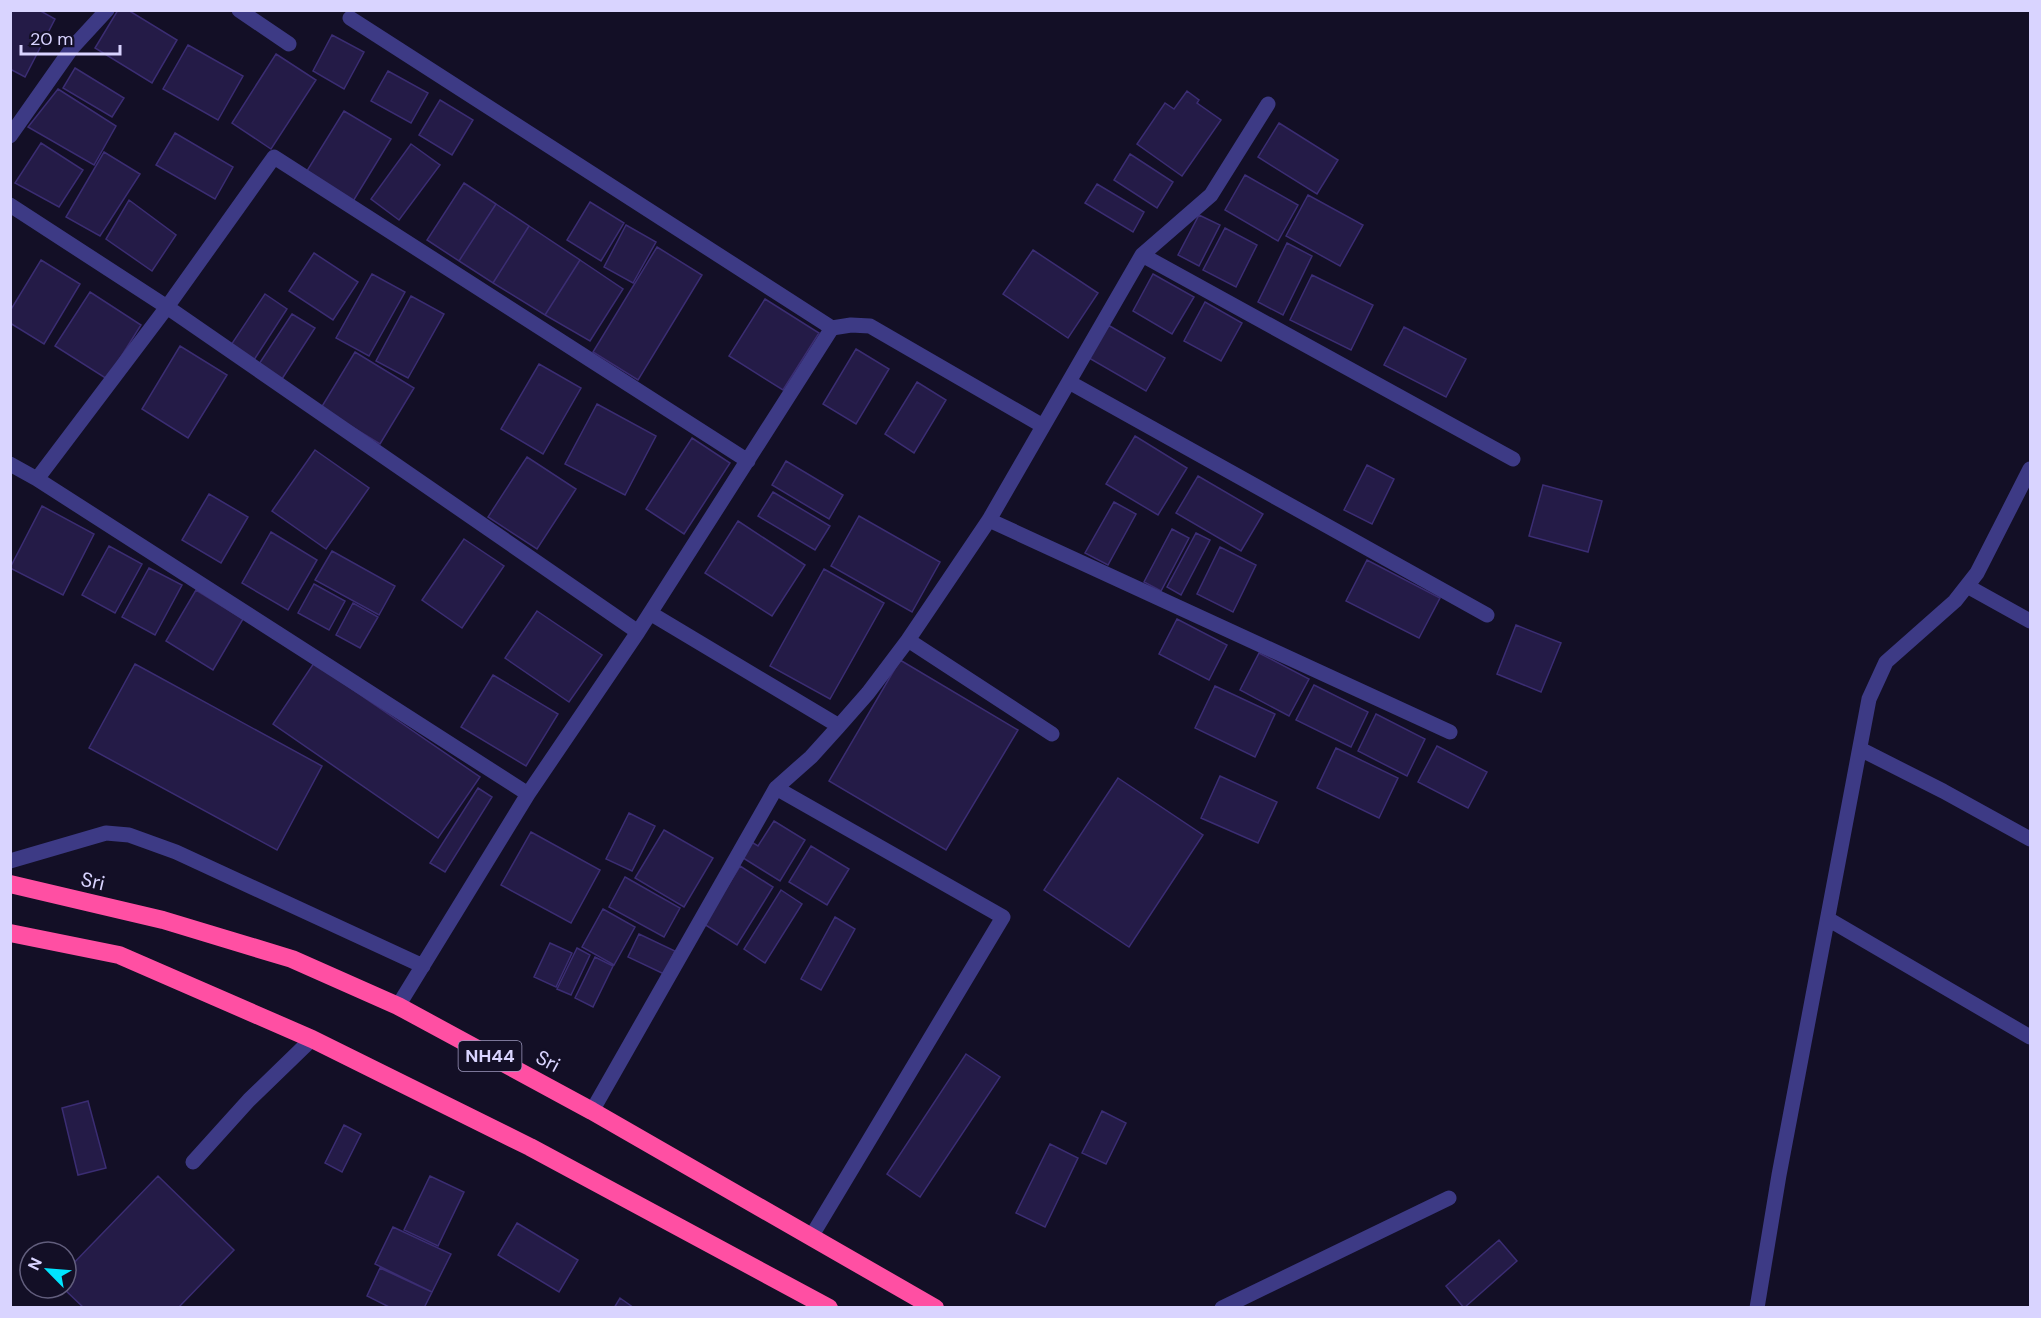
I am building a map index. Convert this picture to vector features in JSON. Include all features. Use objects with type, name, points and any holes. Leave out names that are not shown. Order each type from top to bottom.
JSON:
[{"type":"highway","name":"Sri","points":[[10,884],[163,920],[292,959],[398,1006],[592,1111],[935,1308]]},
{"type":"highway","points":[[10,933],[119,955],[312,1039],[530,1147],[819,1305]]},
{"type":"street","points":[[10,136],[72,48],[106,10]]},
{"type":"street","points":[[238,10],[289,45]]},
{"type":"street","points":[[350,18],[832,328],[851,325],[870,326],[1043,426]]},
{"type":"street","points":[[592,1111],[776,788],[811,757],[839,726],[868,693],[908,640],[989,520],[1142,255],[1211,195],[1268,104]]},
{"type":"street","points":[[37,479],[167,308],[274,157],[748,461]]},
{"type":"street","points":[[10,205],[167,308],[638,632]]},
{"type":"street","points":[[1142,255],[1513,459]]},
{"type":"street","points":[[398,1006],[528,794],[638,632],[832,328]]},
{"type":"street","points":[[1069,382],[1487,615]]},
{"type":"street","points":[[10,464],[37,479],[528,794]]},
{"type":"street","points":[[1757,1308],[1869,699],[1886,662],[1955,601],[1977,573],[2031,469]]},
{"type":"street","points":[[989,520],[1450,732]]},
{"type":"street","points":[[1967,586],[2031,621]]},
{"type":"street","points":[[650,613],[839,726]]},
{"type":"street","points":[[908,640],[1052,734]]},
{"type":"street","points":[[1860,749],[2031,839]]},
{"type":"street","points":[[776,788],[1003,917],[811,1237]]},
{"type":"street","points":[[10,861],[106,833],[129,835],[176,852],[423,966]]},
{"type":"street","points":[[1828,919],[2031,1037]]},
{"type":"street","points":[[193,1162],[249,1100],[312,1039]]},
{"type":"street","points":[[1222,1308],[1449,1198]]},
{"type":"building","points":[[11,10],[39,10],[55,19],[25,77],[10,69]]},
{"type":"building","points":[[118,10],[128,10],[177,40],[152,83],[95,48]]},
{"type":"building","points":[[332,35],[364,52],[344,89],[313,71]]},
{"type":"building","points":[[188,45],[243,76],[218,120],[163,89]]},
{"type":"building","points":[[276,54],[316,80],[271,149],[232,123]]},
{"type":"building","points":[[75,68],[124,98],[112,117],[63,88]]},
{"type":"building","points":[[388,71],[428,93],[411,123],[371,101]]},
{"type":"building","points":[[58,89],[116,126],[94,165],[28,127]]},
{"type":"building","points":[[1187,91],[1199,100],[1197,103],[1221,120],[1182,176],[1137,144],[1165,103],[1174,109]]},
{"type":"building","points":[[440,100],[473,120],[452,155],[419,135]]},
{"type":"building","points":[[344,111],[391,139],[352,203],[305,174]]},
{"type":"building","points":[[1279,123],[1338,160],[1317,194],[1258,157]]},
{"type":"building","points":[[175,133],[233,167],[215,199],[156,165]]},
{"type":"building","points":[[41,143],[83,170],[59,207],[15,183]]},
{"type":"building","points":[[411,144],[440,165],[399,220],[371,199]]},
{"type":"building","points":[[104,152],[140,174],[100,236],[66,217]]},
{"type":"building","points":[[1130,154],[1173,182],[1157,208],[1114,180]]},
{"type":"building","points":[[1245,175],[1298,205],[1278,241],[1225,210]]},
{"type":"building","points":[[464,183],[496,204],[459,261],[427,240]]},
{"type":"building","points":[[1097,184],[1144,212],[1133,232],[1085,203]]},
{"type":"building","points":[[1308,195],[1363,225],[1340,266],[1286,236]]},
{"type":"building","points":[[129,200],[176,235],[152,271],[106,239]]},
{"type":"building","points":[[590,202],[624,223],[601,261],[567,240]]},
{"type":"building","points":[[496,204],[529,226],[493,283],[459,261]]},
{"type":"building","points":[[1199,215],[1220,225],[1199,266],[1178,255]]},
{"type":"building","points":[[626,225],[656,242],[633,283],[604,267]]},
{"type":"building","points":[[529,226],[580,260],[545,315],[493,283]]},
{"type":"building","points":[[1225,228],[1257,245],[1236,287],[1203,270]]},
{"type":"building","points":[[1287,243],[1312,256],[1283,315],[1258,302]]},
{"type":"building","points":[[657,247],[702,275],[638,380],[593,352]]},
{"type":"building","points":[[1033,250],[1098,293],[1068,338],[1003,294]]},
{"type":"building","points":[[314,253],[358,282],[333,320],[289,291]]},
{"type":"building","points":[[41,260],[80,284],[44,344],[10,323],[10,311]]},
{"type":"building","points":[[580,260],[623,289],[590,341],[545,315]]},
{"type":"building","points":[[372,274],[405,292],[369,356],[336,338]]},
{"type":"building","points":[[1153,274],[1194,297],[1172,334],[1133,311]]},
{"type":"building","points":[[1312,275],[1373,305],[1351,350],[1290,320]]},
{"type":"building","points":[[90,292],[141,325],[107,379],[55,346]]},
{"type":"building","points":[[265,294],[287,309],[254,360],[231,345]]},
{"type":"building","points":[[411,296],[444,314],[408,378],[376,361]]},
{"type":"building","points":[[765,299],[819,333],[783,390],[729,356]]},
{"type":"building","points":[[1205,302],[1242,323],[1221,361],[1184,341]]},
{"type":"building","points":[[292,314],[315,328],[282,379],[259,364]]},
{"type":"building","points":[[1108,325],[1165,358],[1146,391],[1089,358]]},
{"type":"building","points":[[1404,327],[1466,359],[1446,397],[1384,365]]},
{"type":"building","points":[[180,346],[227,375],[188,438],[142,409]]},
{"type":"building","points":[[856,349],[889,369],[856,424],[823,404]]},
{"type":"building","points":[[355,352],[414,388],[380,444],[321,408]]},
{"type":"building","points":[[539,364],[581,388],[543,454],[501,429]]},
{"type":"building","points":[[917,382],[946,400],[914,453],[885,434]]},
{"type":"building","points":[[597,404],[656,436],[625,495],[565,464]]},
{"type":"building","points":[[1135,436],[1187,468],[1158,515],[1106,484]]},
{"type":"building","points":[[692,438],[730,463],[684,534],[646,509]]},
{"type":"building","points":[[315,450],[369,488],[326,549],[272,511]]},
{"type":"building","points":[[527,457],[576,489],[537,549],[488,517]]},
{"type":"building","points":[[786,461],[843,495],[829,519],[772,485]]},
{"type":"building","points":[[1367,465],[1394,479],[1372,524],[1344,510]]},
{"type":"building","points":[[1198,476],[1263,514],[1241,551],[1176,513]]},
{"type":"building","points":[[1543,485],[1602,501],[1588,552],[1529,536]]},
{"type":"building","points":[[773,492],[830,526],[815,550],[758,516]]},
{"type":"building","points":[[209,494],[248,517],[221,563],[182,540]]},
{"type":"building","points":[[1114,502],[1136,514],[1108,565],[1085,553]]},
{"type":"building","points":[[42,506],[94,534],[63,595],[10,568]]},
{"type":"building","points":[[859,516],[940,562],[912,612],[831,566]]},
{"type":"building","points":[[738,521],[805,565],[772,616],[705,573]]},
{"type":"building","points":[[1172,529],[1189,538],[1161,591],[1144,582]]},
{"type":"building","points":[[271,532],[317,560],[288,610],[242,583]]},
{"type":"building","points":[[1196,533],[1210,540],[1181,595],[1167,587]]},
{"type":"building","points":[[464,539],[504,566],[462,628],[422,600]]},
{"type":"building","points":[[109,546],[142,564],[115,613],[82,595]]},
{"type":"building","points":[[1220,547],[1256,565],[1233,612],[1197,594]]},
{"type":"building","points":[[332,551],[395,586],[379,615],[315,580]]},
{"type":"building","points":[[1367,560],[1440,598],[1419,638],[1346,601]]},
{"type":"building","points":[[149,568],[182,585],[155,635],[122,617]]},
{"type":"building","points":[[824,569],[884,603],[830,699],[770,666]]},
{"type":"building","points":[[314,584],[345,601],[329,630],[298,613]]},
{"type":"building","points":[[196,590],[243,619],[213,670],[166,641]]},
{"type":"building","points":[[353,603],[378,617],[360,648],[336,635]]},
{"type":"building","points":[[537,611],[602,655],[569,702],[505,658]]},
{"type":"building","points":[[1177,619],[1227,645],[1209,680],[1159,654]]},
{"type":"building","points":[[1516,625],[1561,643],[1541,692],[1497,674]]},
{"type":"building","points":[[1259,653],[1309,679],[1289,716],[1240,690]]},
{"type":"building","points":[[900,660],[1018,730],[946,850],[829,781]]},
{"type":"building","points":[[314,663],[480,777],[438,838],[273,724]]},
{"type":"building","points":[[135,664],[322,766],[277,850],[89,748]]},
{"type":"building","points":[[493,675],[558,714],[526,766],[461,727]]},
{"type":"building","points":[[1314,685],[1368,712],[1351,747],[1296,720]]},
{"type":"building","points":[[1215,686],[1275,714],[1255,757],[1195,728]]},
{"type":"building","points":[[1376,714],[1425,739],[1407,776],[1358,751]]},
{"type":"building","points":[[1437,746],[1487,772],[1468,808],[1418,782]]},
{"type":"building","points":[[1336,748],[1398,778],[1379,818],[1317,788]]},
{"type":"building","points":[[1220,776],[1277,802],[1258,843],[1201,818]]},
{"type":"building","points":[[1118,778],[1203,835],[1129,947],[1044,890]]},
{"type":"building","points":[[478,788],[492,797],[445,872],[430,863]]},
{"type":"building","points":[[629,813],[655,826],[632,871],[606,859]]},
{"type":"building","points":[[774,821],[805,840],[780,881],[740,856],[750,841],[758,846]]},
{"type":"building","points":[[664,830],[713,858],[684,907],[635,878]]},
{"type":"building","points":[[531,832],[600,870],[571,923],[501,885]]},
{"type":"building","points":[[811,846],[849,869],[827,905],[789,882]]},
{"type":"building","points":[[740,866],[773,887],[737,945],[704,924]]},
{"type":"building","points":[[625,877],[680,908],[664,937],[609,907]]},
{"type":"building","points":[[781,890],[802,904],[765,963],[744,949]]},
{"type":"building","points":[[603,909],[635,927],[614,965],[582,947]]},
{"type":"building","points":[[835,917],[855,929],[821,990],[801,979]]},
{"type":"building","points":[[639,934],[675,951],[664,974],[628,957]]},
{"type":"building","points":[[550,943],[572,953],[556,987],[534,977]]},
{"type":"building","points":[[577,948],[590,955],[571,995],[557,989]]},
{"type":"building","points":[[595,957],[613,966],[593,1007],[575,998]]},
{"type":"building","points":[[966,1054],[1000,1077],[920,1197],[887,1174]]},
{"type":"building","points":[[88,1101],[106,1168],[78,1175],[62,1108]]},
{"type":"building","points":[[1102,1111],[1126,1123],[1106,1164],[1082,1153]]},
{"type":"building","points":[[344,1125],[361,1134],[342,1172],[325,1163]]},
{"type":"building","points":[[1050,1144],[1078,1158],[1045,1227],[1016,1213]]},
{"type":"building","points":[[158,1176],[234,1250],[178,1308],[84,1308],[76,1300],[78,1300],[78,1259]]},
{"type":"building","points":[[430,1176],[464,1192],[438,1246],[404,1230]]},
{"type":"building","points":[[517,1223],[578,1260],[559,1292],[498,1255]]},
{"type":"building","points":[[393,1227],[451,1254],[432,1292],[375,1264]]},
{"type":"building","points":[[1499,1240],[1517,1261],[1464,1308],[1446,1286]]},
{"type":"building","points":[[380,1268],[432,1292],[424,1308],[391,1308],[367,1296]]},
{"type":"building","points":[[620,1298],[634,1308],[614,1308]]}]
